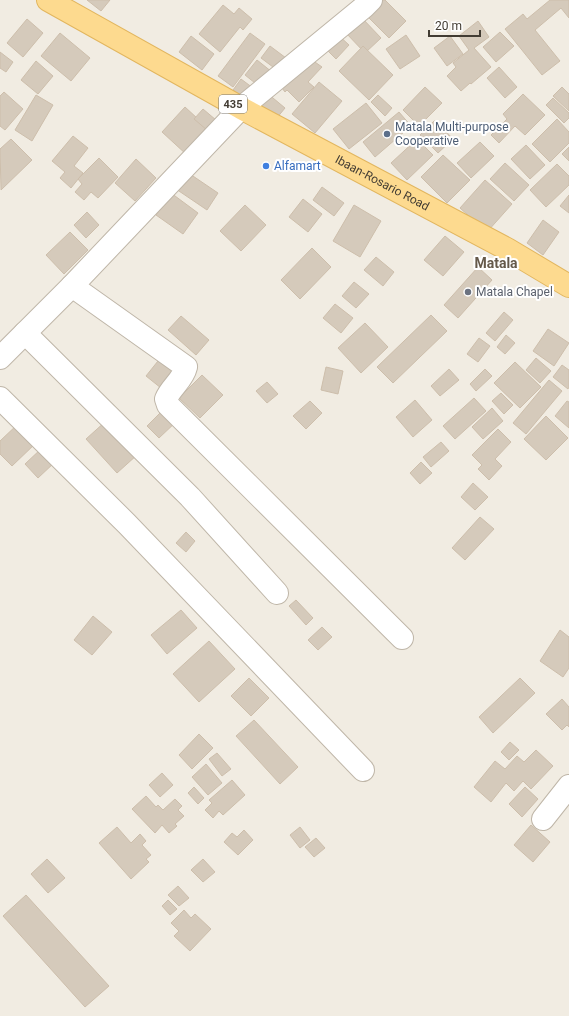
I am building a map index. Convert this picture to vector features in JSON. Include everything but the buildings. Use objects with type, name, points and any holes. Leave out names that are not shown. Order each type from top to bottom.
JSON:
[{"type":"main road","name":"Ibaan-Rosario Road","points":[[48,0],[241,108],[508,249],[569,286]]},
{"type":"street","points":[[0,358],[72,286],[241,108],[364,8],[371,0]]},
{"type":"street","points":[[72,286],[186,367],[184,374],[166,399],[168,405],[402,638]]},
{"type":"street","points":[[25,333],[190,497],[277,593]]},
{"type":"street","points":[[0,398],[127,524],[363,770]]},
{"type":"street","points":[[543,819],[569,786]]},
{"type":"place","name":"Matala Multi-purpose Cooperative","points":[[387,134]]},
{"type":"place","name":"Alfamart","points":[[266,166]]},
{"type":"place","name":"Matala Chapel","points":[[468,292]]},
{"type":"district","name":"Matala","points":[[496,263]]}]
